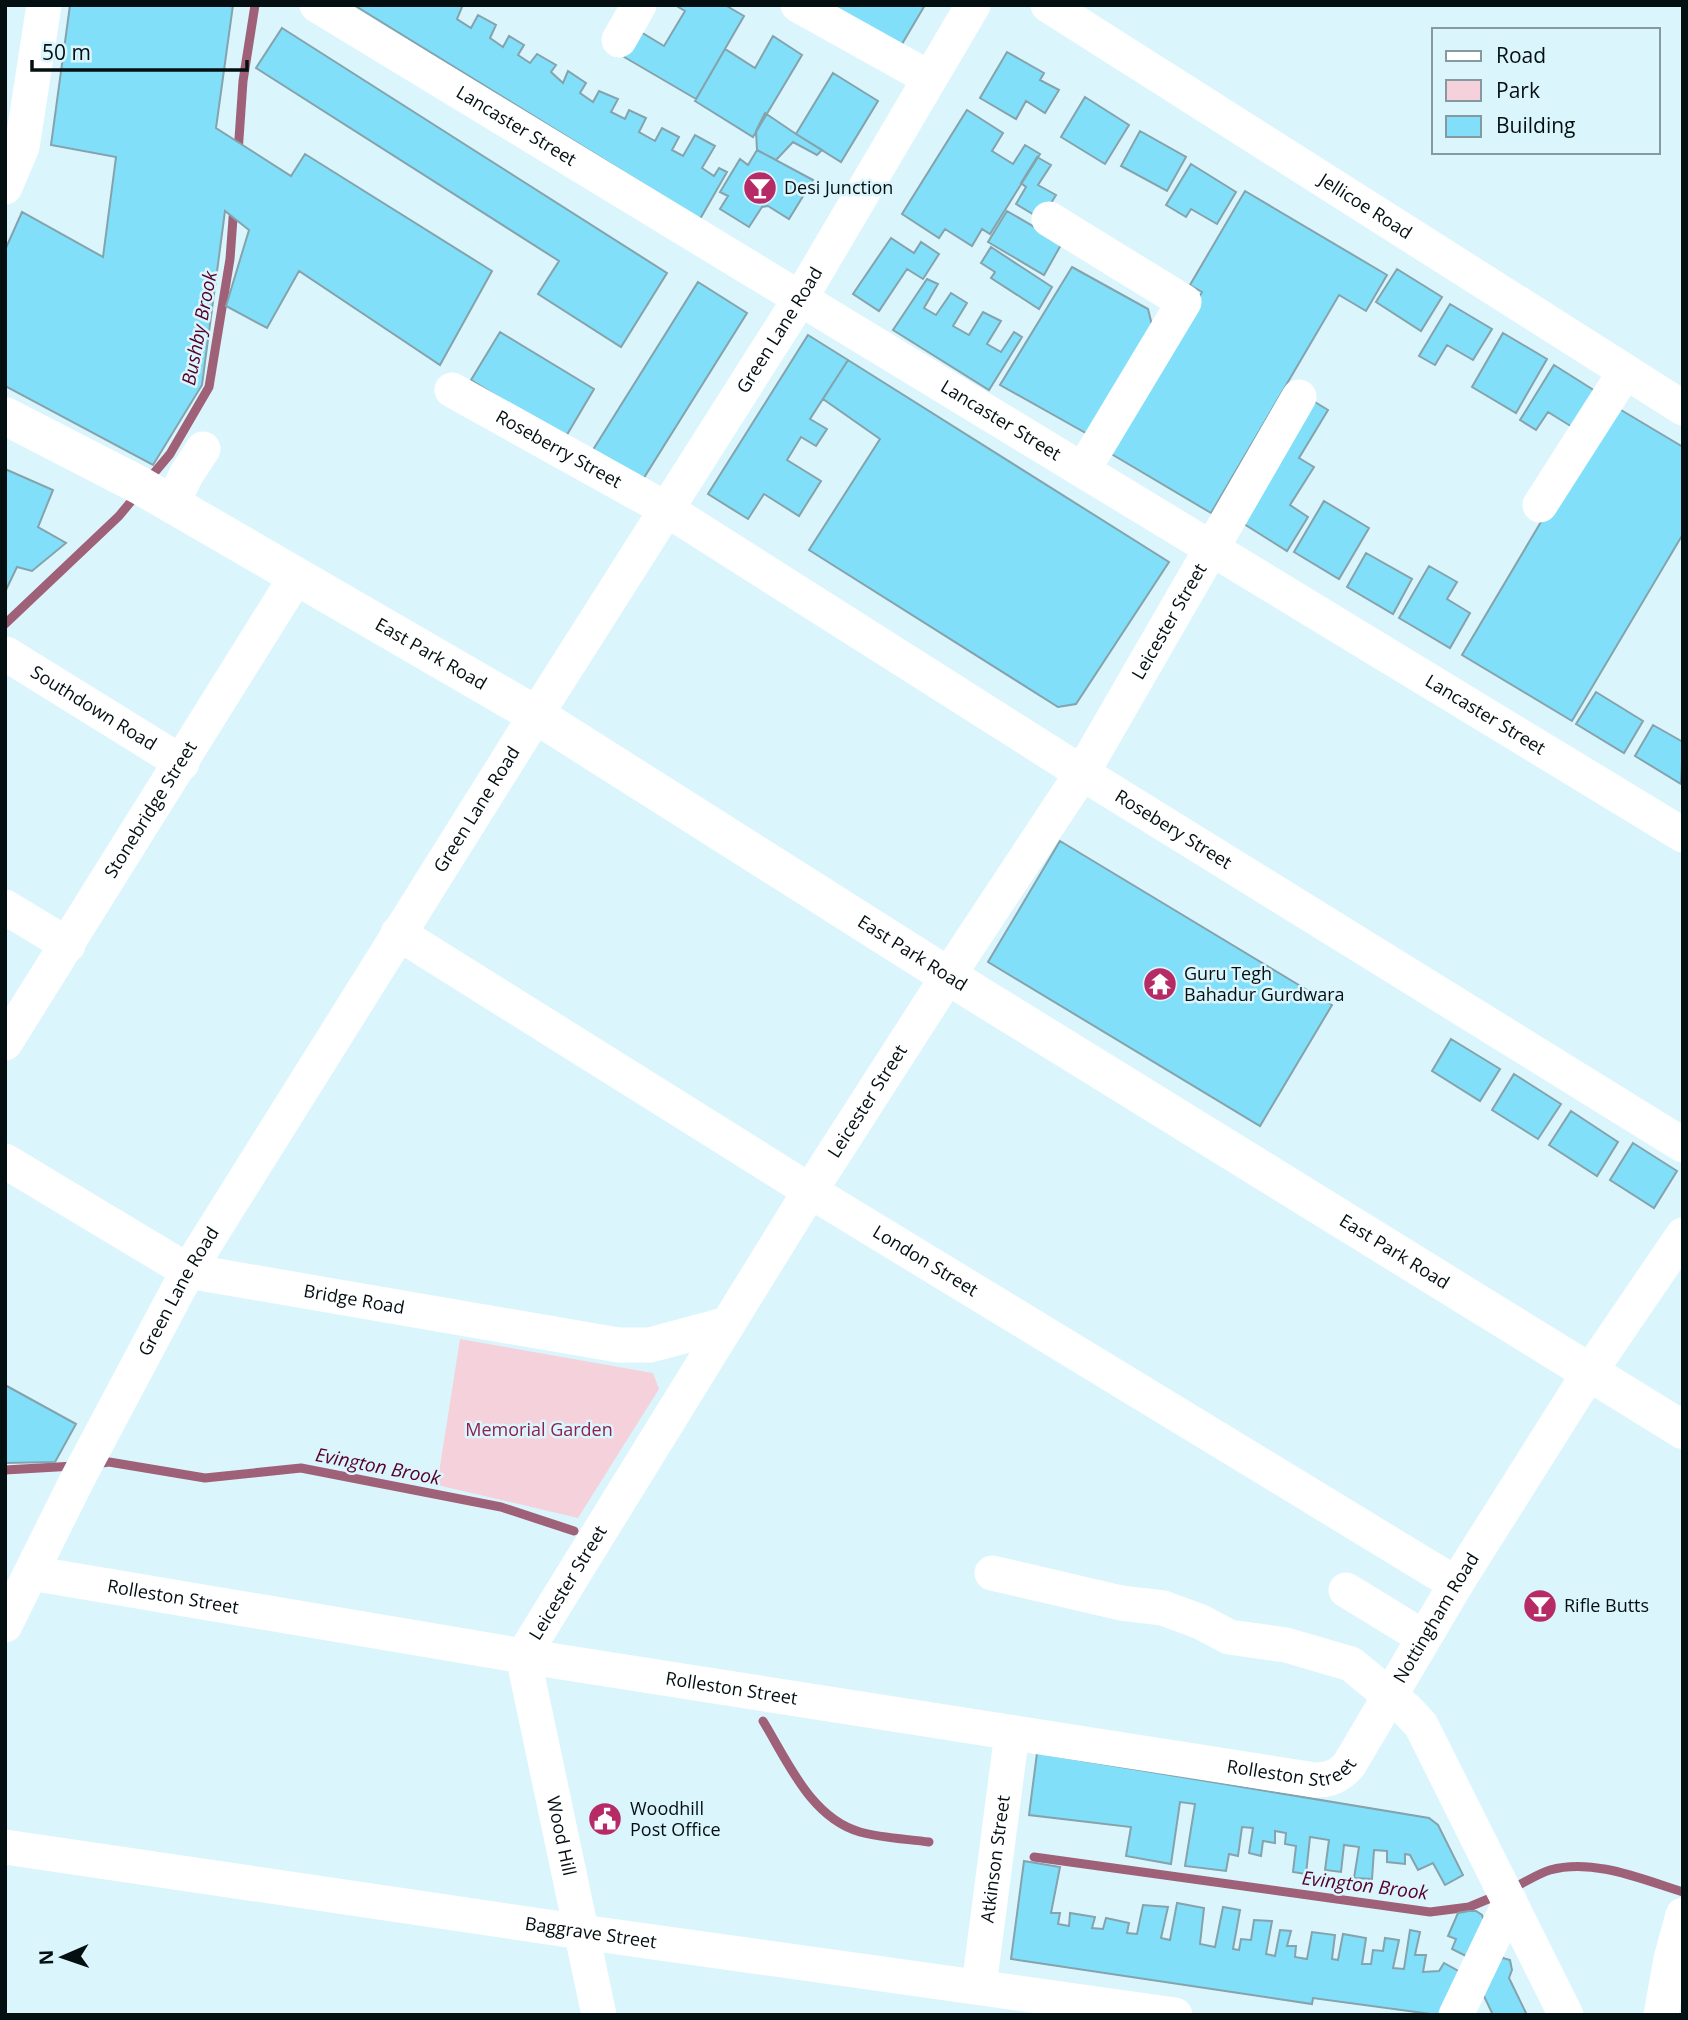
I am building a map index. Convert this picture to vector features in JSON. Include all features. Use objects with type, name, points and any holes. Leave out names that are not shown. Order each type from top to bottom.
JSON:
[{"type":"main road","name":"East Park Road","points":[[5,416],[156,495],[536,715],[948,976],[1683,1430]]},
{"type":"street","points":[[5,187],[22,147],[44,5]]},
{"type":"street","name":"Lancaster Street","points":[[317,5],[1683,835]]},
{"type":"street","points":[[619,40],[639,5]]},
{"type":"street","points":[[798,5],[929,78]]},
{"type":"street","name":"Green Lane Road","points":[[5,1625],[83,1468],[188,1272],[398,933],[800,299],[973,5]]},
{"type":"street","name":"Jellicoe Road","points":[[1048,5],[1683,408]]},
{"type":"street","points":[[1049,219],[1184,302],[1083,470]]},
{"type":"street","points":[[1539,505],[1625,372]]},
{"type":"street","name":"Roseberry Street","points":[[452,390],[666,509]]},
{"type":"street","name":"Leicester Street","points":[[523,1656],[810,1191],[1082,773],[1299,397]]},
{"type":"street","points":[[156,495],[186,475],[203,449]]},
{"type":"street","name":"Rosebery Street","points":[[666,509],[1082,773],[1683,1145]]},
{"type":"street","name":"Stonebridge Street","points":[[5,1043],[296,577]]},
{"type":"street","name":"Southdown Road","points":[[6,654],[182,763]]},
{"type":"street","points":[[5,907],[68,945]]},
{"type":"street","name":"London Street","points":[[398,933],[810,1191],[1456,1584]]},
{"type":"street","name":"Bridge Road","points":[[5,1161],[188,1272],[618,1345],[650,1345],[728,1324]]},
{"type":"street","name":"Nottingham Road","points":[[1566,2015],[1421,1724],[1391,1697],[1423,1637],[1589,1373],[1683,1235]]},
{"type":"street","name":"Rolleston Street","points":[[31,1573],[523,1656],[1315,1780],[1327,1780],[1340,1775],[1391,1697]]},
{"type":"street","points":[[992,1573],[1121,1603],[1163,1608],[1201,1622],[1229,1637],[1286,1646],[1351,1664],[1391,1697]]},
{"type":"street","points":[[1346,1590],[1423,1637]]},
{"type":"street","name":"Wood Hill","points":[[523,1656],[599,2015]]},
{"type":"street","name":"Atkinson Street","points":[[979,1986],[1012,1733]]},
{"type":"street","name":"Baggrave Street","points":[[5,1847],[582,1932],[1175,2015]]},
{"type":"street","points":[[1456,2015],[1504,1890]]},
{"type":"street","points":[[1661,2015],[1671,1959],[1683,1915]]},
{"type":"green space","name":"Memorial Garden","points":[[460,1339],[653,1373],[659,1389],[578,1518],[437,1485]]},
{"type":"building","points":[[70,5],[233,5],[216,128],[291,176],[305,154],[492,271],[440,365],[299,271],[267,328],[226,306],[249,230],[225,211],[202,385],[153,465],[5,386],[5,250],[22,212],[103,257],[116,157],[51,145]]},
{"type":"building","points":[[354,5],[460,5],[462,7],[457,19],[471,28],[478,15],[496,25],[490,38],[503,47],[509,36],[524,45],[518,55],[530,63],[537,54],[556,65],[551,72],[563,83],[568,71],[586,83],[580,93],[593,102],[599,91],[618,99],[611,112],[625,119],[629,110],[646,118],[639,132],[655,141],[662,128],[679,137],[672,150],[683,156],[695,135],[715,146],[702,168],[714,176],[719,168],[727,172],[700,219]]},
{"type":"building","points":[[675,5],[725,5],[744,16],[696,99],[619,54],[634,28],[664,46],[685,11]]},
{"type":"building","points":[[830,5],[925,5],[899,49]]},
{"type":"building","points":[[282,28],[667,273],[621,347],[538,294],[559,261],[256,68]]},
{"type":"building","points":[[773,36],[802,55],[753,137],[695,101],[725,49],[755,68]]},
{"type":"building","points":[[1007,52],[1044,73],[1040,80],[1059,90],[1045,113],[1026,101],[1016,119],[980,98]]},
{"type":"building","points":[[833,73],[878,101],[841,162],[796,134]]},
{"type":"building","points":[[1085,97],[1129,125],[1105,164],[1061,137]]},
{"type":"building","points":[[967,110],[1003,133],[992,151],[1013,164],[1025,145],[1040,154],[990,234],[982,229],[972,246],[945,229],[939,238],[902,214]]},
{"type":"building","points":[[765,113],[822,150],[817,155],[793,142],[776,160],[757,150],[756,131]]},
{"type":"building","points":[[1140,131],[1186,157],[1167,191],[1121,166]]},
{"type":"building","points":[[757,150],[813,180],[789,219],[768,206],[762,207],[749,227],[720,209],[728,196],[720,192],[740,159],[748,165]]},
{"type":"building","points":[[1037,157],[1051,165],[1038,185],[1056,195],[1041,219],[1016,204],[1026,187],[1021,183]]},
{"type":"building","points":[[1191,164],[1236,192],[1217,224],[1191,209],[1186,217],[1166,205]]},
{"type":"building","points":[[1245,191],[1387,275],[1366,311],[1339,295],[1211,513],[1108,452],[1202,292],[1190,285]]},
{"type":"building","points":[[1007,211],[1062,243],[1044,275],[988,242]]},
{"type":"building","points":[[891,238],[914,253],[921,242],[939,254],[923,279],[907,269],[879,311],[853,294]]},
{"type":"building","points":[[991,247],[1052,287],[1039,309],[991,278],[995,272],[981,263]]},
{"type":"building","points":[[1072,267],[1148,309],[1154,333],[1091,436],[1000,385]]},
{"type":"building","points":[[1397,269],[1442,297],[1421,331],[1376,302]]},
{"type":"building","points":[[927,279],[938,284],[924,308],[936,315],[951,293],[967,303],[953,326],[969,335],[983,312],[1001,321],[987,344],[1001,352],[1014,332],[1022,337],[989,390],[893,330]]},
{"type":"building","points":[[698,282],[747,313],[640,484],[591,453]]},
{"type":"building","points":[[1450,304],[1492,329],[1473,360],[1447,345],[1435,365],[1419,356]]},
{"type":"building","points":[[500,332],[594,389],[565,438],[471,380]]},
{"type":"building","points":[[1503,333],[1547,359],[1516,413],[1472,387]]},
{"type":"building","points":[[808,335],[848,360],[810,419],[827,429],[816,446],[801,437],[787,460],[821,481],[799,516],[764,494],[748,519],[708,494]]},
{"type":"building","points":[[848,360],[1169,562],[1076,704],[1058,707],[809,550],[880,439],[823,399]]},
{"type":"building","points":[[1554,365],[1600,394],[1577,430],[1548,412],[1536,430],[1520,420]]},
{"type":"building","points":[[1310,399],[1328,410],[1299,458],[1314,467],[1290,505],[1308,517],[1287,551],[1236,519]]},
{"type":"building","points":[[1611,404],[1683,447],[1683,534],[1572,721],[1462,655]]},
{"type":"building","points":[[5,469],[53,490],[38,527],[66,543],[32,571],[17,567],[5,592]]},
{"type":"building","points":[[1324,501],[1369,528],[1339,579],[1294,552]]},
{"type":"building","points":[[1366,553],[1412,579],[1393,614],[1347,587]]},
{"type":"building","points":[[1429,566],[1457,582],[1447,599],[1470,613],[1450,648],[1399,618]]},
{"type":"building","points":[[1596,692],[1643,721],[1624,753],[1576,724]]},
{"type":"building","points":[[1653,725],[1683,742],[1681,784],[1635,756]]},
{"type":"building","name":"Guru Tegh Bahadur Gurdwara","points":[[1060,841],[1332,1005],[1260,1126],[988,962]]},
{"type":"building","points":[[1451,1039],[1500,1069],[1480,1101],[1432,1071]]},
{"type":"building","points":[[1514,1074],[1561,1104],[1538,1139],[1492,1110]]},
{"type":"building","points":[[1571,1111],[1618,1142],[1597,1176],[1549,1145]]},
{"type":"building","points":[[1633,1143],[1677,1171],[1654,1208],[1610,1180]]},
{"type":"building","points":[[5,1385],[76,1424],[55,1462],[5,1463]]},
{"type":"building","points":[[1037,1753],[1429,1818],[1438,1825],[1463,1875],[1445,1885],[1433,1863],[1418,1870],[1410,1855],[1405,1854],[1405,1864],[1387,1862],[1387,1851],[1374,1850],[1372,1879],[1354,1878],[1359,1847],[1344,1845],[1341,1872],[1325,1870],[1329,1840],[1310,1837],[1306,1874],[1293,1872],[1296,1846],[1285,1844],[1286,1833],[1275,1831],[1275,1843],[1263,1841],[1261,1856],[1249,1853],[1253,1828],[1242,1827],[1238,1856],[1229,1854],[1226,1871],[1185,1866],[1195,1804],[1180,1802],[1171,1864],[1126,1856],[1131,1827],[1029,1815]]},
{"type":"building","points":[[1024,1861],[1060,1867],[1051,1913],[1060,1913],[1058,1924],[1069,1926],[1070,1913],[1095,1917],[1092,1928],[1103,1929],[1106,1918],[1129,1923],[1127,1933],[1137,1934],[1143,1905],[1168,1907],[1161,1938],[1170,1940],[1177,1903],[1204,1908],[1200,1944],[1215,1947],[1223,1907],[1240,1910],[1233,1949],[1239,1950],[1241,1939],[1251,1940],[1254,1920],[1272,1921],[1266,1954],[1275,1956],[1280,1930],[1291,1931],[1287,1946],[1296,1946],[1295,1957],[1307,1959],[1312,1932],[1335,1935],[1332,1959],[1338,1960],[1343,1934],[1366,1938],[1362,1964],[1371,1964],[1373,1950],[1383,1951],[1385,1938],[1399,1940],[1393,1968],[1404,1969],[1410,1930],[1420,1932],[1415,1955],[1426,1955],[1423,1972],[1439,1971],[1444,1963],[1462,1973],[1442,2015],[1438,2015],[1313,1998],[1312,2004],[1011,1959]]},
{"type":"building","points":[[1469,1911],[1482,1915],[1484,1921],[1470,1958],[1452,1949],[1456,1939],[1448,1936],[1458,1913]]},
{"type":"building","points":[[1503,1958],[1510,1960],[1512,1970],[1509,1978],[1527,2015],[1493,2015],[1482,1992],[1495,1961]]},
{"type":"waterway","name":"Bushby Brook","points":[[238,153],[243,81],[255,5]]},
{"type":"waterway","name":"Bushby Brook","points":[[149,479],[170,454],[209,387],[230,259],[234,205]]},
{"type":"waterway","name":"Bushby Brook","points":[[5,624],[119,516],[138,493]]},
{"type":"waterway","name":"Evington Brook","points":[[95,1464],[109,1462],[205,1478],[301,1468],[501,1507],[574,1531]]},
{"type":"waterway","name":"Evington Brook","points":[[5,1470],[74,1466]]},
{"type":"waterway","name":"Evington Brook","points":[[763,1721],[802,1787],[828,1815],[860,1832],[929,1842]]},
{"type":"waterway","name":"Evington Brook","points":[[1034,1857],[1430,1912],[1469,1907],[1498,1895]]},
{"type":"waterway","name":"Evington Brook","points":[[1511,1889],[1550,1870],[1583,1867],[1634,1876],[1683,1892]]},
{"type":"place","name":"Desi Junction","points":[[760,188]]},
{"type":"place","name":"Guru Tegh Bahadur Gurdwara","points":[[1160,984]]},
{"type":"place","name":"Rifle Butts","points":[[1540,1606]]},
{"type":"place","name":"Woodhill Post Office","points":[[605,1819]]}]
